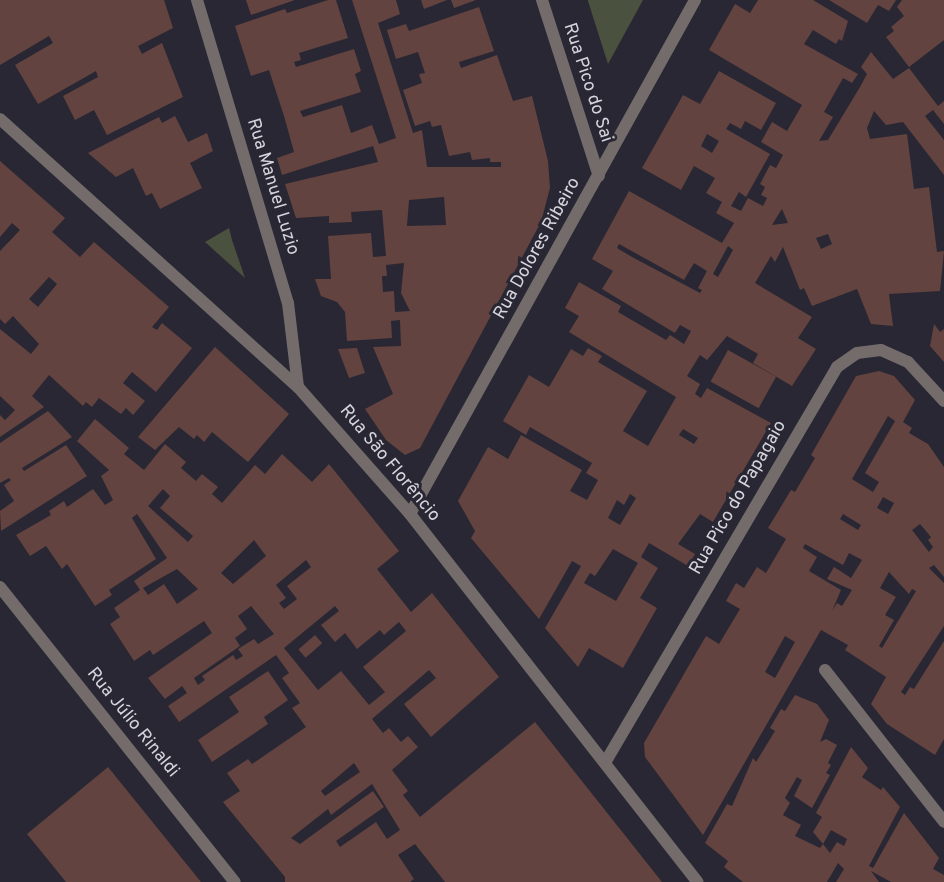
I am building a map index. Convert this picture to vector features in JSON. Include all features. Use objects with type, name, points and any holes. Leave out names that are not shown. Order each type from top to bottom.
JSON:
[{"type":"street","name":"Rua Manuel Luzio","points":[[197,0],[288,303],[298,387]]},
{"type":"street","name":"Rua Pico do Sai","points":[[542,0],[599,176]]},
{"type":"street","name":"Rua Dolores Ribeiro","points":[[410,514],[695,0]]},
{"type":"street","name":"Rua São Florêncio","points":[[0,118],[298,387],[410,514],[606,761],[697,882]]},
{"type":"street","name":"Rua Pico do Papagaio","points":[[606,761],[837,367],[856,353],[881,350],[908,362],[944,401]]},
{"type":"street","name":"Rua Júlio Rinaldi","points":[[0,586],[235,882]]},
{"type":"street","points":[[825,670],[944,822]]},
{"type":"green space","points":[[643,0],[608,64],[588,1]]},
{"type":"green space","points":[[229,228],[232,240],[245,278],[205,242]]},
{"type":"building","points":[[0,0],[164,0],[173,28],[138,46],[142,54],[162,43],[183,97],[107,135],[94,110],[75,120],[63,96],[98,77],[96,71],[38,104],[15,65],[53,43],[49,36],[0,65]]},
{"type":"building","points":[[246,0],[295,0],[251,15]]},
{"type":"building","points":[[328,0],[336,0],[348,38],[299,53],[301,60],[294,62],[296,67],[354,49],[361,71],[355,74],[361,92],[300,111],[303,117],[342,105],[351,133],[372,125],[379,144],[396,138],[352,0],[396,0],[400,14],[378,23],[413,133],[422,130],[427,167],[501,167],[501,162],[490,162],[490,158],[472,160],[470,152],[449,156],[441,125],[432,127],[430,121],[415,126],[403,90],[422,83],[419,74],[425,73],[418,52],[396,59],[387,30],[406,24],[409,31],[479,7],[494,51],[459,62],[461,68],[497,55],[513,101],[532,96],[548,161],[550,188],[541,222],[420,448],[405,455],[386,440],[365,409],[393,394],[373,347],[401,346],[400,320],[391,321],[392,338],[347,341],[345,312],[337,302],[321,296],[315,279],[331,279],[328,236],[371,233],[373,257],[386,256],[382,210],[351,212],[352,222],[329,223],[329,216],[296,218],[285,184],[378,162],[373,146],[282,175],[277,158],[294,152],[284,116],[269,70],[251,76],[235,26],[285,9],[287,13]],"holes":[[[444,197],[446,225],[407,226],[409,200]],[[404,263],[401,293],[410,311],[395,312],[394,291],[383,292],[382,276],[387,276],[386,265]]]},
{"type":"building","points":[[421,0],[447,0],[424,9]]},
{"type":"building","points":[[451,0],[476,0],[454,8]]},
{"type":"building","points":[[758,0],[813,0],[848,21],[842,41],[839,39],[836,44],[813,30],[804,44],[858,74],[852,83],[843,78],[824,112],[833,117],[819,141],[828,140],[860,87],[867,74],[861,67],[871,52],[893,79],[909,68],[938,106],[944,101],[944,124],[933,110],[925,116],[944,140],[944,175],[903,122],[886,125],[874,111],[867,128],[870,139],[907,134],[914,189],[929,187],[937,252],[944,251],[940,291],[889,294],[893,326],[871,324],[857,289],[812,306],[804,288],[800,290],[783,247],[775,262],[771,256],[755,283],[812,317],[798,338],[816,349],[792,386],[753,363],[758,354],[727,336],[707,360],[700,355],[687,376],[700,384],[695,394],[701,398],[707,388],[771,423],[713,522],[700,514],[678,544],[695,554],[688,566],[649,543],[641,557],[658,568],[640,598],[657,608],[623,668],[589,648],[578,667],[545,628],[581,566],[572,561],[539,619],[471,538],[475,531],[458,501],[488,447],[508,459],[521,435],[582,470],[570,491],[587,500],[598,480],[586,473],[592,463],[530,427],[526,435],[503,421],[529,375],[549,387],[571,349],[583,356],[588,348],[602,356],[598,362],[647,391],[623,431],[648,446],[676,397],[569,332],[579,316],[565,308],[579,282],[621,306],[618,312],[666,340],[670,335],[684,344],[691,331],[680,325],[675,333],[602,289],[613,271],[592,259],[629,191],[722,243],[734,223],[716,213],[722,202],[706,193],[715,178],[694,166],[681,190],[642,168],[683,95],[700,104],[719,71],[776,103],[761,130],[745,121],[741,129],[730,123],[726,129],[770,154],[746,197],[739,192],[731,206],[741,211],[748,198],[763,206],[767,198],[761,195],[765,187],[760,184],[770,165],[776,168],[783,155],[761,142],[772,122],[787,131],[802,105],[709,50],[735,4],[750,13]],"holes":[[[707,134],[719,141],[712,153],[701,146]],[[782,209],[788,223],[772,225],[778,215]],[[828,234],[832,244],[821,249],[816,238]],[[619,244],[684,280],[694,263],[707,271],[698,288],[702,290],[700,293],[617,248]],[[728,246],[733,250],[718,277],[713,274]],[[683,429],[698,438],[694,444],[679,435]],[[630,494],[636,498],[620,525],[608,518],[617,500],[624,505]],[[613,549],[638,563],[616,601],[584,583],[590,573],[595,576]]]},
{"type":"building","points":[[829,0],[896,0],[889,11],[878,5],[867,23]]},
{"type":"building","points":[[902,0],[944,0],[944,40],[909,67],[886,37],[894,31],[891,27],[904,16],[897,7]]},
{"type":"building","points":[[175,116],[188,142],[207,133],[213,151],[190,163],[202,188],[160,209],[152,193],[146,196],[133,168],[116,177],[88,153],[159,117],[162,123]]},
{"type":"building","points":[[0,161],[65,218],[52,232],[80,257],[94,242],[169,307],[152,327],[157,330],[162,323],[192,348],[156,392],[132,372],[123,383],[145,401],[133,415],[126,408],[121,414],[99,398],[92,407],[86,402],[83,406],[49,375],[32,396],[44,407],[0,437],[0,415],[5,420],[15,410],[0,396],[0,329],[31,354],[39,344],[13,316],[5,324],[0,319],[0,251],[20,230],[12,223],[0,237]],"holes":[[[49,277],[57,284],[38,307],[29,299]]]},
{"type":"building","points":[[934,324],[940,332],[944,329],[944,362],[930,346]]},
{"type":"building","points":[[215,347],[289,414],[248,462],[212,432],[204,442],[197,435],[194,439],[179,427],[155,450],[138,437]]},
{"type":"building","points":[[357,348],[365,373],[349,378],[338,349]]},
{"type":"building","points":[[728,350],[776,377],[759,408],[711,381]]},
{"type":"building","points":[[879,371],[894,376],[915,400],[903,422],[912,428],[909,433],[928,444],[944,467],[944,577],[934,565],[929,568],[944,583],[944,626],[901,692],[905,695],[910,687],[914,689],[944,641],[944,739],[935,755],[887,724],[871,704],[886,677],[845,650],[848,645],[821,630],[703,835],[645,757],[644,743],[706,636],[719,644],[740,609],[726,601],[736,583],[744,588],[757,567],[766,573],[786,539],[768,528],[791,490],[795,492],[815,458],[811,455],[856,376]],"holes":[[[888,416],[895,421],[865,473],[879,482],[873,492],[852,479]],[[883,497],[894,503],[888,514],[877,508]],[[843,514],[861,525],[858,530],[840,519]],[[920,524],[931,537],[928,540],[933,547],[929,552],[912,530]],[[805,544],[843,565],[849,553],[862,560],[851,578],[834,567],[827,579],[852,590],[842,606],[837,603],[832,611],[841,590],[809,571],[817,557],[803,548]],[[889,572],[909,594],[912,589],[916,591],[882,648],[879,646],[894,620],[885,615],[896,597],[880,588]],[[785,636],[795,642],[775,678],[765,672]]]},
{"type":"building","points":[[48,411],[72,437],[22,468],[24,471],[66,445],[87,476],[1,531],[0,511],[14,501],[4,485],[11,480],[9,478],[0,483],[0,443]]},
{"type":"building","points":[[95,419],[129,448],[124,454],[144,470],[165,444],[186,462],[181,468],[196,481],[202,474],[218,487],[212,494],[222,503],[255,465],[265,474],[282,454],[312,482],[329,464],[399,551],[377,569],[411,612],[432,593],[499,677],[431,737],[404,704],[436,678],[429,670],[372,719],[383,733],[389,728],[401,742],[408,736],[418,747],[392,770],[408,791],[403,795],[420,817],[535,722],[662,882],[445,882],[415,844],[398,855],[414,879],[410,882],[285,882],[285,877],[223,802],[240,791],[227,773],[248,759],[252,764],[306,727],[292,708],[300,703],[282,678],[289,673],[276,655],[179,722],[168,706],[187,693],[182,686],[165,699],[148,678],[212,633],[204,621],[153,655],[150,650],[134,661],[110,624],[120,617],[114,608],[140,590],[134,581],[167,558],[137,514],[132,518],[156,559],[109,590],[112,595],[95,606],[67,564],[62,569],[46,546],[30,556],[16,535],[51,515],[49,511],[64,501],[67,507],[93,489],[105,505],[113,500],[101,476],[109,470],[77,441]],"holes":[[[163,489],[170,496],[160,508],[193,536],[188,542],[148,506]],[[254,540],[266,556],[233,584],[221,573]],[[306,560],[311,567],[287,586],[297,599],[284,609],[279,603],[286,598],[276,585]],[[177,569],[198,589],[177,604],[164,584],[148,595],[143,588]],[[251,606],[274,634],[258,644],[254,639],[238,649],[243,656],[236,660],[233,655],[202,676],[205,680],[198,685],[194,678],[240,646],[235,638],[247,629],[238,616]],[[335,606],[339,611],[321,625],[335,642],[345,633],[357,649],[380,630],[384,635],[399,622],[406,631],[363,667],[385,692],[369,705],[341,671],[318,690],[284,648]],[[354,763],[360,772],[325,796],[321,791]],[[372,784],[400,830],[387,839],[376,822],[340,847],[336,841],[384,807],[373,791],[300,844],[291,838],[328,809],[331,815]]]},
{"type":"building","points":[[315,635],[322,643],[306,658],[298,649]]},
{"type":"building","points":[[268,671],[288,700],[264,717],[268,724],[212,762],[198,740],[239,712],[229,697]]},
{"type":"building","points":[[795,695],[817,704],[829,720],[820,742],[826,739],[837,745],[828,763],[831,765],[826,773],[830,775],[812,808],[794,796],[802,780],[797,777],[785,798],[790,803],[783,815],[801,825],[795,836],[820,848],[823,844],[813,832],[822,817],[816,813],[851,747],[868,768],[862,777],[881,790],[883,787],[900,807],[869,866],[873,868],[904,813],[939,858],[933,869],[944,875],[944,882],[891,882],[871,871],[879,882],[836,882],[844,869],[838,863],[827,882],[743,882],[724,867],[728,861],[705,843],[727,804],[732,806],[753,758],[756,762],[775,731],[770,728],[781,709],[785,711]],"holes":[[[831,830],[847,839],[844,846],[837,842],[830,853],[823,844]]]},
{"type":"building","points":[[108,767],[201,882],[66,882],[27,834]]}]
